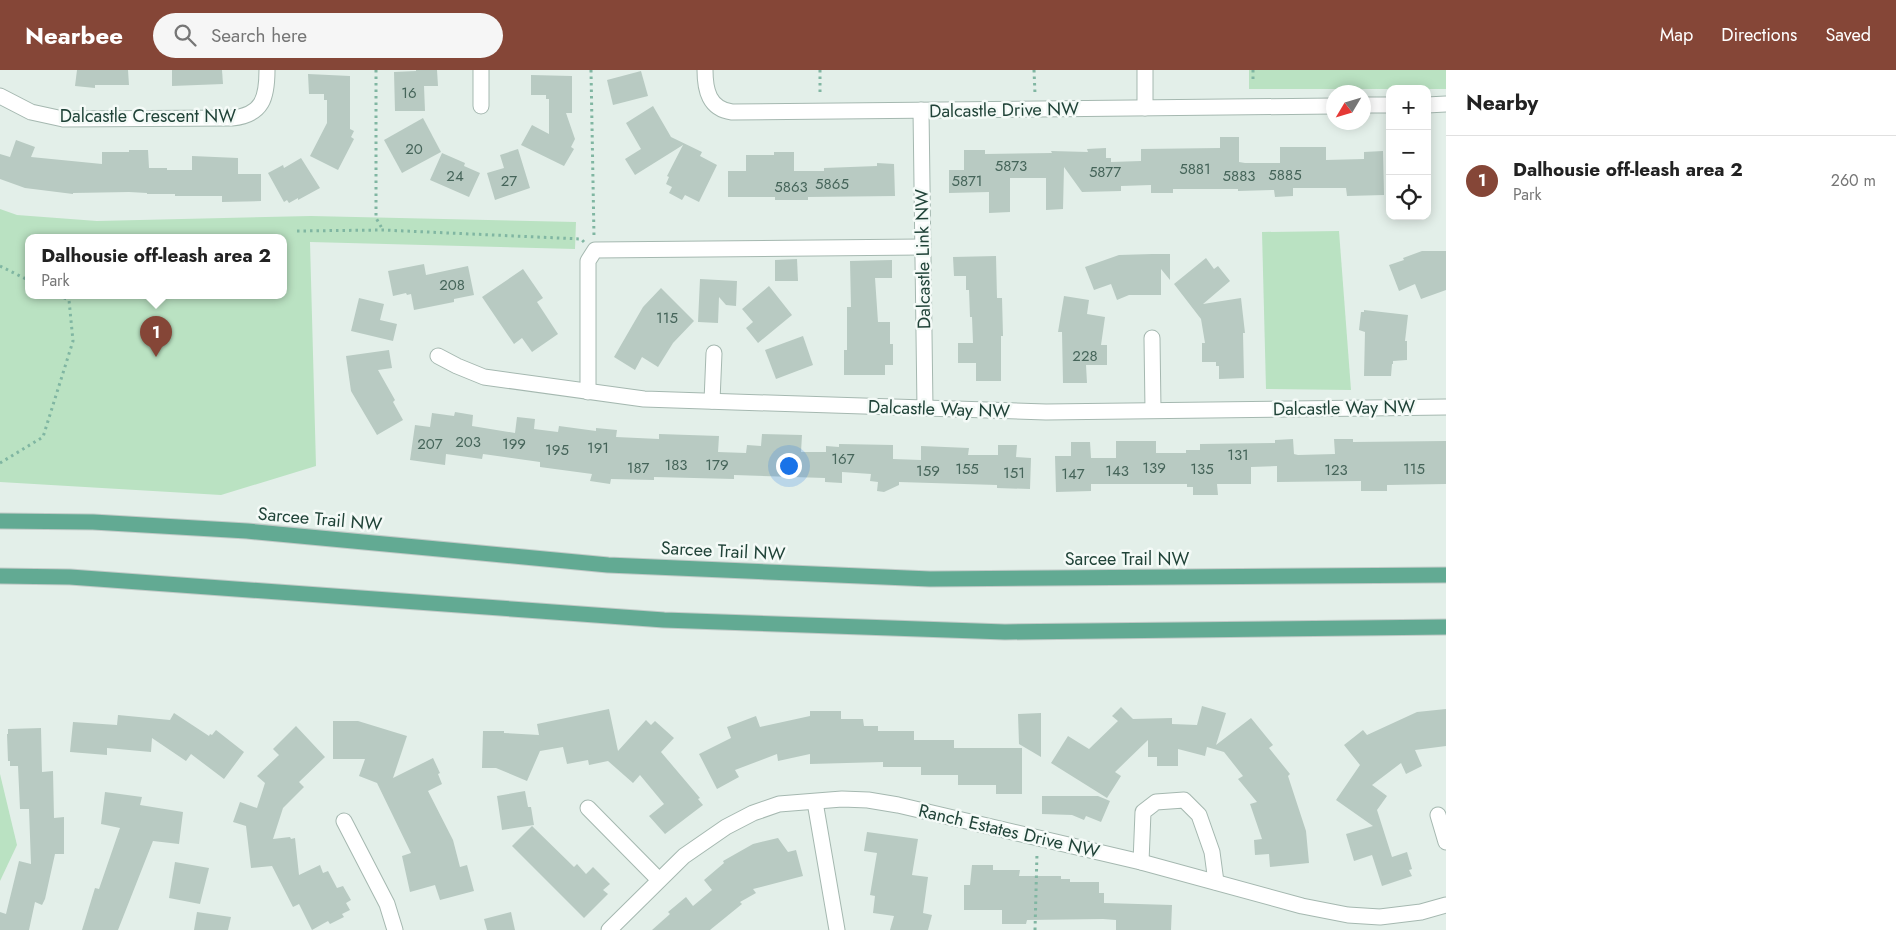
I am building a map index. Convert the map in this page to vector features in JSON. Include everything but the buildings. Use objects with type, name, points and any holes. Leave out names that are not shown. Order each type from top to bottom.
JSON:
[{"type":"main road","name":"Sarcee Trail NW","points":[[0,521],[93,522],[228,530],[608,565],[930,580],[1446,575]]},
{"type":"main road","points":[[0,576],[70,577],[664,620],[956,631],[1446,627]]},
{"type":"street","name":"Dalcastle Crescent NW","points":[[0,96],[31,112],[63,118],[232,118],[246,115],[262,102],[267,90],[267,70]]},
{"type":"street","points":[[481,70],[482,106]]},
{"type":"street","name":"Dalcastle Drive NW","points":[[705,70],[705,85],[708,96],[712,103],[725,111],[1326,106]]},
{"type":"street","points":[[1145,70],[1145,108]]},
{"type":"street","points":[[1431,105],[1446,104]]},
{"type":"street","points":[[1371,105],[1386,105]]},
{"type":"street","name":"Dalcastle Link NW","points":[[921,110],[924,408]]},
{"type":"street","points":[[588,392],[588,261],[595,250],[922,247]]},
{"type":"street","points":[[1152,338],[1152,410]]},
{"type":"street","points":[[712,401],[714,353]]},
{"type":"street","name":"Dalcastle Way NW","points":[[438,356],[456,366],[484,377],[644,399],[1046,412],[1446,407]]},
{"type":"street","name":"Ranch Estates Drive NW","points":[[609,930],[684,856],[726,827],[753,813],[779,804],[842,799],[868,800],[898,805],[1141,862],[1302,906],[1348,915],[1380,917],[1413,913],[1446,904]]},
{"type":"street","points":[[1141,862],[1144,812],[1156,802],[1184,800],[1199,815],[1212,852],[1216,882]]},
{"type":"street","points":[[815,802],[837,930]]},
{"type":"street","points":[[588,808],[659,880]]},
{"type":"street","points":[[1438,815],[1446,842]]},
{"type":"street","points":[[344,820],[387,904],[395,930]]},
{"type":"path","points":[[376,70],[376,218],[383,230]]},
{"type":"path","points":[[591,70],[595,250]]},
{"type":"path","points":[[820,70],[820,95]]},
{"type":"path","points":[[1034,70],[1035,109]]},
{"type":"path","points":[[1253,70],[1253,82]]},
{"type":"path","points":[[296,231],[383,230],[581,239],[595,250]]},
{"type":"path","points":[[0,266],[25,278]]},
{"type":"path","points":[[0,463],[43,437],[73,341],[69,300],[67,299]]},
{"type":"path","points":[[1035,930],[1038,838]]},
{"type":"green space","points":[[1249,70],[1446,70],[1446,89],[1431,89],[1431,85],[1386,85],[1386,89],[1371,89],[1371,85],[1326,85],[1326,89],[1249,89]]},
{"type":"green space","points":[[0,209],[17,215],[97,221],[311,216],[576,222],[575,249],[310,242],[316,466],[221,495],[0,482]]},
{"type":"green space","points":[[1339,231],[1351,390],[1266,389],[1262,232]]},
{"type":"green space","points":[[0,774],[17,845],[0,881]]},
{"type":"place","name":"Dalhousie off-leash area 2","points":[[156,357]]}]
